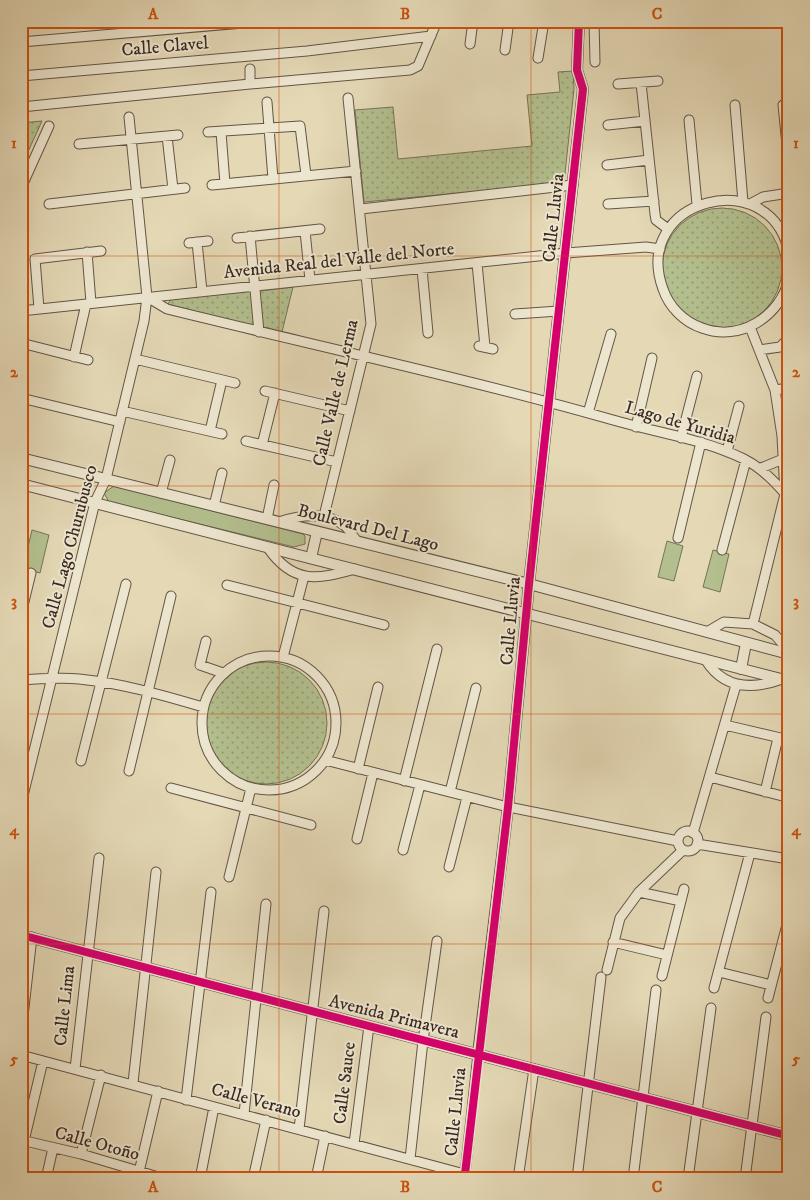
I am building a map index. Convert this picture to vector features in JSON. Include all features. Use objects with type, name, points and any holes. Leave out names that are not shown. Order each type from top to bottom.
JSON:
[{"type":"street","points":[[21,42],[224,23],[266,21]]},
{"type":"street","points":[[21,107],[415,69],[437,21]]},
{"type":"street","points":[[470,44],[472,21]]},
{"type":"street","points":[[505,50],[508,21]]},
{"type":"street","points":[[538,58],[544,21]]},
{"type":"street","name":"Calle Lluvia","points":[[465,1174],[508,807],[529,584],[583,89],[577,70],[579,21]]},
{"type":"street","points":[[594,21],[595,62]]},
{"type":"street","name":"Calle Clavel","points":[[21,76],[287,53],[431,36]]},
{"type":"street","points":[[250,69],[250,84]]},
{"type":"street","points":[[618,84],[658,81]]},
{"type":"street","points":[[641,83],[656,220],[668,229]]},
{"type":"street","name":"Calle Valle de Lerma","points":[[324,516],[371,324],[361,209],[348,98]]},
{"type":"street","points":[[267,102],[273,179]]},
{"type":"street","points":[[735,105],[747,203]]},
{"type":"street","points":[[783,105],[789,165]]},
{"type":"street","name":"Calle Lago Churubusco","points":[[21,804],[96,502],[106,479],[148,297],[135,193],[129,117]]},
{"type":"street","points":[[689,120],[697,204]]},
{"type":"street","points":[[608,125],[645,121]]},
{"type":"street","points":[[21,188],[49,126]]},
{"type":"street","points":[[208,132],[300,126],[306,175]]},
{"type":"street","points":[[221,132],[225,184]]},
{"type":"street","points":[[80,144],[178,135]]},
{"type":"street","points":[[167,136],[173,189]]},
{"type":"street","points":[[607,165],[650,160]]},
{"type":"street","points":[[212,185],[356,170]]},
{"type":"street","points":[[361,209],[572,185]]},
{"type":"street","points":[[49,204],[185,188]]},
{"type":"street","points":[[747,203],[763,197],[789,193]]},
{"type":"street","points":[[788,283],[777,306],[769,314],[750,327],[734,331],[717,332],[701,328],[687,321],[674,310],[665,296],[659,281],[658,264],[660,249],[668,229],[676,219],[697,204],[720,199],[747,203],[766,214],[778,227],[789,250]]},
{"type":"street","points":[[608,204],[654,201]]},
{"type":"street","points":[[237,238],[320,229]]},
{"type":"street","points":[[306,231],[310,280]]},
{"type":"street","points":[[250,236],[259,332]]},
{"type":"street","points":[[202,291],[193,242],[208,240]]},
{"type":"street","name":"Avenida Real del Valle del Norte","points":[[22,312],[566,253],[646,247],[660,249]]},
{"type":"street","points":[[39,309],[35,259],[101,251]]},
{"type":"street","points":[[74,356],[89,304],[87,252]]},
{"type":"street","points":[[477,263],[486,348]]},
{"type":"street","points":[[422,269],[428,332]]},
{"type":"street","name":"Lago de Yuridia","points":[[148,297],[167,309],[550,402],[636,427],[701,442],[727,451],[760,468],[787,496]]},
{"type":"street","points":[[516,315],[559,311]]},
{"type":"street","points":[[750,327],[775,390],[785,435],[783,459],[787,496],[778,521],[753,624]]},
{"type":"street","points":[[588,413],[611,334]]},
{"type":"street","points":[[759,350],[780,347],[789,338]]},
{"type":"street","points":[[21,343],[88,360]]},
{"type":"street","points":[[636,427],[652,358]]},
{"type":"street","points":[[135,359],[235,383]]},
{"type":"street","points":[[681,438],[698,376]]},
{"type":"street","points":[[210,431],[222,380]]},
{"type":"street","points":[[775,390],[789,388]]},
{"type":"street","points":[[265,390],[350,411]]},
{"type":"street","points":[[262,445],[275,393]]},
{"type":"street","points":[[21,398],[120,422]]},
{"type":"street","points":[[727,451],[739,406]]},
{"type":"street","points":[[122,410],[222,434]]},
{"type":"street","points":[[246,441],[337,462]]},
{"type":"street","points":[[678,538],[701,442]]},
{"type":"street","name":"Boulevard Del Lago","points":[[21,458],[529,584],[746,643],[789,652]]},
{"type":"street","points":[[760,468],[783,459]]},
{"type":"street","points":[[161,493],[170,460]]},
{"type":"street","points":[[722,550],[746,460]]},
{"type":"street","points":[[214,506],[222,473]]},
{"type":"street","points":[[21,484],[785,680]]},
{"type":"street","points":[[267,519],[274,485]]},
{"type":"street","points":[[279,522],[293,517],[324,516],[345,526],[357,541]]},
{"type":"street","points":[[778,521],[789,519]]},
{"type":"street","points":[[311,558],[317,532]]},
{"type":"street","points":[[268,548],[278,562],[304,576],[324,578],[355,569]]},
{"type":"street","points":[[21,614],[31,573]]},
{"type":"street","points":[[283,656],[304,576]]},
{"type":"street","points":[[82,761],[126,584]]},
{"type":"street","points":[[227,585],[384,625]]},
{"type":"street","points":[[129,771],[171,596]]},
{"type":"street","name":"Boulevard Del Lago","points":[[707,632],[724,622],[753,624],[775,635],[789,652]]},
{"type":"street","points":[[206,641],[200,665],[223,673]]},
{"type":"street","points":[[741,669],[746,643]]},
{"type":"street","points":[[404,781],[437,649]]},
{"type":"street","points":[[262,655],[283,656],[298,662],[312,671],[323,683],[331,697],[336,729],[332,745],[325,760],[305,780],[292,786],[265,790],[251,788],[228,776],[211,757],[204,741],[201,724],[203,707],[211,688],[223,673],[241,661],[262,655]]},
{"type":"street","points":[[705,659],[711,670],[726,682],[736,685],[750,687],[785,680]]},
{"type":"street","points":[[21,680],[52,678],[102,682],[148,691],[203,707]]},
{"type":"street","points":[[693,833],[736,685]]},
{"type":"street","points":[[358,769],[378,687]]},
{"type":"street","points":[[450,792],[476,688]]},
{"type":"street","points":[[725,725],[789,740]]},
{"type":"street","points":[[765,792],[778,738]]},
{"type":"street","points":[[325,760],[508,807],[678,841],[683,850]]},
{"type":"street","points":[[357,839],[374,773]]},
{"type":"street","points":[[710,777],[786,797]]},
{"type":"street","points":[[403,850],[420,785]]},
{"type":"street","points":[[171,788],[311,825]]},
{"type":"street","points":[[229,877],[251,788]]},
{"type":"street","points":[[449,867],[466,797]]},
{"type":"street","points":[[577,1179],[604,973],[612,942],[620,918],[639,892],[683,850],[692,850],[697,844],[696,836],[693,833],[684,832],[678,841]]},
{"type":"street","points":[[697,844],[789,859]]},
{"type":"street","points":[[714,988],[750,853]]},
{"type":"street","name":"Calle Lima","points":[[75,1069],[86,953],[99,858]]},
{"type":"street","points":[[133,1083],[156,872]]},
{"type":"street","points":[[662,976],[684,889]]},
{"type":"street","points":[[186,1100],[211,892]]},
{"type":"street","points":[[639,892],[681,901]]},
{"type":"street","points":[[244,1114],[266,904]]},
{"type":"street","points":[[299,1129],[324,911]]},
{"type":"street","points":[[768,998],[789,916]]},
{"type":"street","name":"Avenida Primavera","points":[[21,935],[589,1084],[643,1096],[789,1136]]},
{"type":"street","points":[[21,1034],[32,937]]},
{"type":"street","points":[[410,1159],[423,1040],[437,941]]},
{"type":"street","points":[[612,942],[667,955]]},
{"type":"street","points":[[719,972],[771,985]]},
{"type":"street","points":[[633,1179],[656,990]]},
{"type":"street","points":[[688,1179],[711,1008]]},
{"type":"street","points":[[745,1179],[766,1017]]},
{"type":"street","name":"Calle Sauce","points":[[354,1144],[369,1026]]},
{"type":"street","name":"Calle Verano","points":[[21,1055],[133,1083],[186,1100],[483,1179]]},
{"type":"street","points":[[22,1141],[43,1061]]},
{"type":"street","points":[[518,1179],[534,1069]]},
{"type":"street","points":[[81,1154],[100,1075]]},
{"type":"street","points":[[139,1172],[158,1091]]},
{"type":"street","points":[[200,1179],[214,1107]]},
{"type":"street","points":[[253,1179],[266,1120]]},
{"type":"street","points":[[316,1179],[325,1136]]},
{"type":"street","name":"Calle Otoño","points":[[22,1141],[81,1154],[165,1179]]},
{"type":"street","points":[[46,1179],[53,1148]]},
{"type":"street","points":[[123,1179],[124,1168]]},
{"type":"green space","points":[[573,71],[574,89],[564,183],[364,202],[355,110],[393,107],[398,159],[532,146],[527,95],[560,92],[558,72]]},
{"type":"green space","points":[[42,121],[21,167],[21,123]]},
{"type":"green space","points":[[722,208],[734,209],[745,213],[755,218],[764,226],[772,235],[777,245],[781,256],[781,280],[777,291],[772,301],[764,310],[755,318],[745,323],[734,327],[722,328],[710,327],[699,323],[689,318],[680,310],[672,301],[667,291],[663,280],[662,268],[663,256],[667,245],[672,235],[680,226],[689,218],[699,213],[710,209]]},
{"type":"green space","points":[[293,287],[282,332],[261,328],[259,291]]},
{"type":"green space","points":[[252,291],[255,327],[168,304],[171,299]]},
{"type":"green space","points":[[114,486],[303,534],[305,536],[305,544],[294,547],[109,502],[104,493]]},
{"type":"green space","points":[[32,530],[49,535],[40,573],[23,568]]},
{"type":"green space","points":[[667,541],[683,546],[674,581],[658,577]]},
{"type":"green space","points":[[713,550],[729,554],[720,592],[703,587]]},
{"type":"green space","points":[[266,662],[278,663],[289,667],[309,680],[322,700],[326,711],[326,735],[322,746],[309,766],[289,779],[278,783],[266,784],[254,783],[243,779],[223,766],[210,746],[206,735],[205,723],[206,711],[210,700],[223,680],[243,667],[254,663]]},
{"type":"cycle path","points":[[465,1174],[508,807],[529,584],[583,89],[577,70],[579,21]]},
{"type":"cycle path","points":[[21,935],[789,1136]]}]
